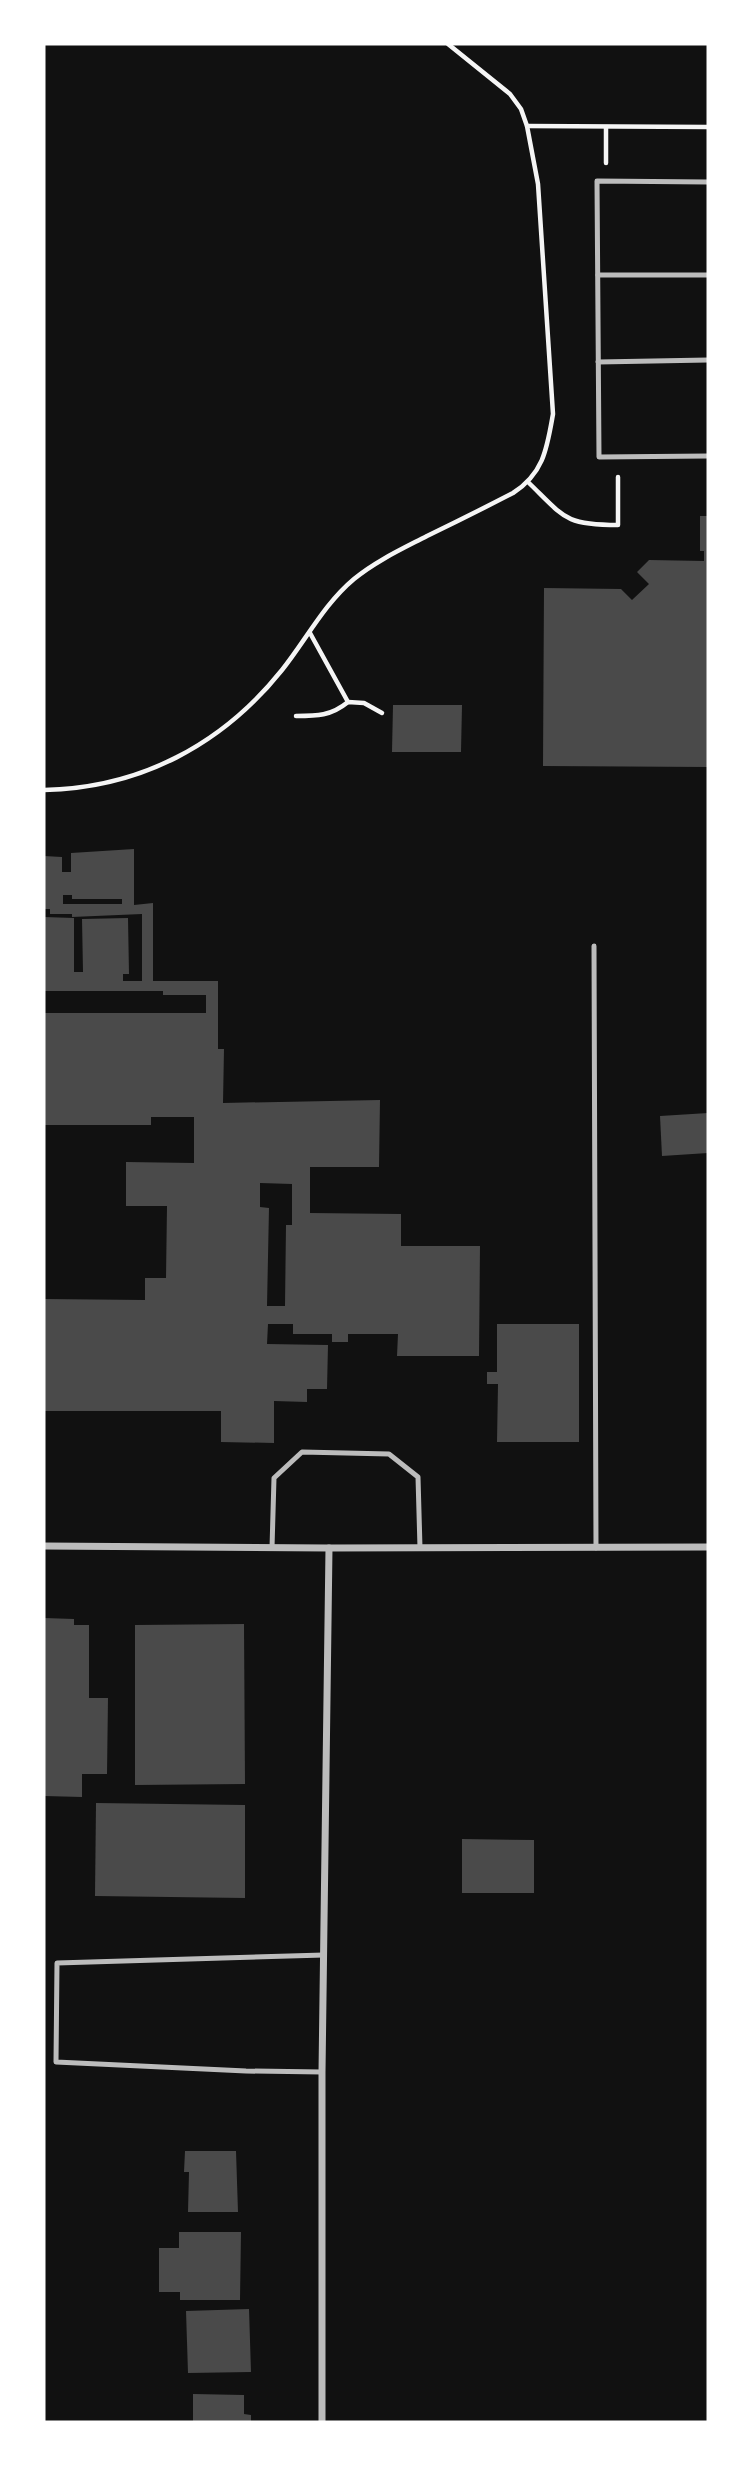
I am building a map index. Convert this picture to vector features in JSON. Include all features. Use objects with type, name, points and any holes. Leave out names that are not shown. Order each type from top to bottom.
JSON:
[{"type":"street","points":[[44,1546],[708,1547]]},
{"type":"street","points":[[322,2422],[322,2072],[329,1548]]},
{"type":"lane","points":[[708,182],[597,181],[599,457],[708,456]]},
{"type":"lane","points":[[598,275],[708,275]]},
{"type":"lane","points":[[598,362],[708,360]]},
{"type":"lane","points":[[594,946],[596,1548]]},
{"type":"lane","points":[[272,1548],[274,1478],[302,1452],[389,1454],[418,1477],[420,1548]]},
{"type":"lane","points":[[322,2072],[56,2062],[57,1963],[324,1955]]},
{"type":"path","points":[[44,790],[113,782],[193,750],[227,727],[251,705],[310,634],[335,598],[353,580],[382,559],[513,493],[529,483],[541,464],[548,444],[553,414],[538,184],[527,126],[521,109],[510,94],[448,44]]},
{"type":"path","points":[[527,126],[708,127]]},
{"type":"path","points":[[606,128],[606,181]]},
{"type":"path","points":[[529,483],[565,518],[585,525],[618,526],[618,457]]},
{"type":"path","points":[[310,634],[348,702]]},
{"type":"path","points":[[296,716],[321,716],[336,712],[348,702],[364,703],[382,713]]},
{"type":"building","points":[[700,516],[708,516],[708,767],[543,766],[544,588],[621,589],[632,600],[649,584],[637,572],[649,560],[704,561],[704,551],[700,551]]},
{"type":"building","points":[[393,705],[462,705],[461,752],[392,752]]},
{"type":"building","points":[[134,849],[134,905],[153,903],[153,981],[218,981],[218,1049],[224,1049],[223,1103],[380,1100],[379,1167],[310,1167],[310,1213],[401,1214],[401,1246],[480,1246],[479,1356],[397,1356],[398,1334],[348,1334],[348,1342],[332,1342],[332,1334],[293,1334],[293,1324],[268,1324],[267,1344],[328,1345],[327,1389],[307,1389],[307,1402],[274,1401],[274,1443],[221,1442],[221,1411],[44,1411],[44,1299],[145,1300],[145,1278],[166,1278],[167,1206],[126,1206],[126,1162],[194,1163],[194,1117],[151,1117],[151,1125],[44,1125],[44,1013],[206,1013],[206,995],[163,995],[163,991],[44,991],[44,917],[74,918],[74,972],[83,972],[82,919],[128,918],[129,974],[123,974],[123,981],[142,981],[142,914],[72,917],[72,914],[50,914],[50,909],[44,909],[44,856],[62,857],[62,872],[71,872],[71,853]],"holes":[[[63,895],[72,895],[72,899],[122,899],[122,904],[63,904]],[[260,1183],[292,1184],[292,1225],[286,1225],[285,1306],[267,1306],[269,1208],[260,1207]]]},
{"type":"building","points":[[708,1113],[708,1153],[662,1156],[660,1116]]},
{"type":"building","points":[[497,1324],[579,1324],[579,1442],[497,1442],[498,1384],[487,1384],[487,1372],[497,1372]]},
{"type":"building","points":[[44,1618],[74,1619],[74,1625],[89,1625],[89,1698],[108,1698],[107,1774],[82,1774],[82,1797],[44,1796]]},
{"type":"building","points":[[244,1624],[245,1784],[135,1785],[135,1625]]},
{"type":"building","points":[[96,1803],[245,1805],[245,1898],[95,1896]]},
{"type":"building","points":[[462,1839],[534,1840],[534,1893],[462,1893]]},
{"type":"building","points":[[185,2151],[236,2151],[238,2212],[188,2212],[189,2172],[184,2172]]},
{"type":"building","points":[[179,2232],[241,2232],[240,2300],[180,2300],[180,2292],[159,2292],[159,2248],[179,2248]]},
{"type":"building","points":[[249,2309],[251,2372],[188,2373],[186,2311]]},
{"type":"building","points":[[193,2394],[244,2395],[244,2414],[251,2415],[251,2422],[193,2422]]}]
